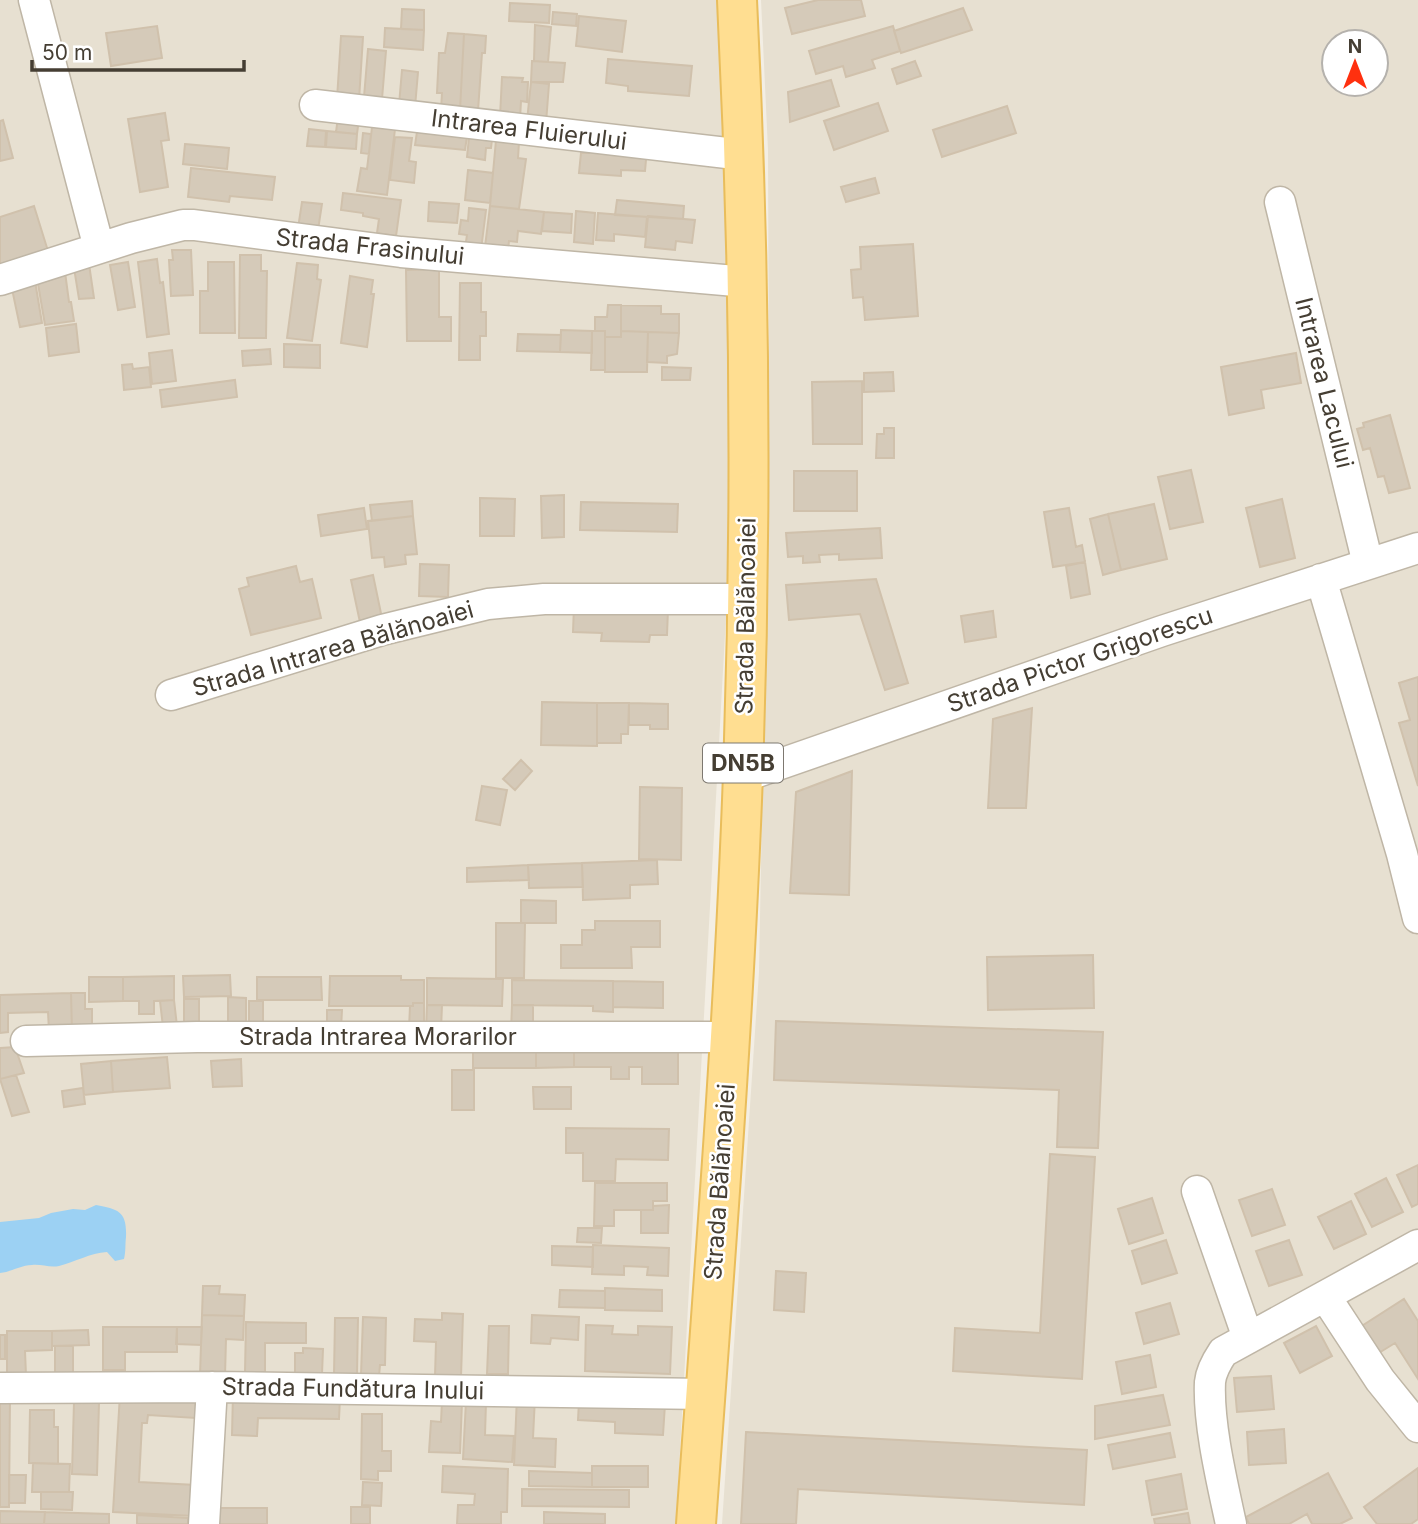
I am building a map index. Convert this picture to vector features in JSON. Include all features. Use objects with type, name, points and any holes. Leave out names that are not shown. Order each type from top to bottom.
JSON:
[{"type":"main road","name":"Strada Bălănoaiei","points":[[696,1524],[729,1037],[743,777],[748,599],[747,282],[737,0]]},
{"type":"street","points":[[34,0],[99,248]]},
{"type":"street","name":"Intrarea Fluierului","points":[[315,105],[744,155]]},
{"type":"street","name":"Intrarea Lacului","points":[[1280,202],[1368,564]]},
{"type":"street","name":"Strada Frasinului","points":[[0,280],[168,228],[194,225],[401,252],[747,282]]},
{"type":"street","name":"Strada Pictor Grigorescu","points":[[743,777],[1161,631],[1418,548]]},
{"type":"street","points":[[1321,579],[1402,853],[1418,918]]},
{"type":"street","name":"Strada Intrarea Bălănoaiei","points":[[171,695],[382,630],[488,604],[544,599],[748,599]]},
{"type":"street","name":"Strada Intrarea Morarilor","points":[[26,1041],[197,1037],[729,1037]]},
{"type":"street","points":[[1197,1192],[1248,1338]]},
{"type":"street","points":[[1230,1524],[1213,1425],[1210,1380],[1223,1352],[1418,1244]]},
{"type":"street","points":[[1325,1296],[1380,1380],[1418,1427]]},
{"type":"street","points":[[204,1524],[212,1387]]},
{"type":"street","name":"Strada Fundătura Inului","points":[[0,1388],[212,1387],[706,1394]]},
{"type":"shaded area","points":[[0,0],[720,0],[731,282],[727,598],[676,1524],[0,1524]]},
{"type":"shaded area","points":[[761,0],[1418,0],[1418,1524],[722,1524],[759,972],[769,428],[768,150]]},
{"type":"water","points":[[96,1205],[116,1210],[123,1217],[126,1229],[124,1259],[115,1261],[107,1252],[59,1266],[28,1265],[0,1273],[0,1222],[39,1218],[73,1209],[85,1210]]},
{"type":"building","points":[[818,0],[861,0],[865,16],[792,34],[785,8]]},
{"type":"building","points":[[510,3],[550,5],[549,23],[509,21]]},
{"type":"building","points":[[963,8],[972,30],[901,53],[894,31]]},
{"type":"building","points":[[402,9],[424,10],[424,30],[401,29]]},
{"type":"building","points":[[553,12],[577,14],[576,26],[552,24]]},
{"type":"building","points":[[579,16],[626,21],[622,52],[576,46]]},
{"type":"building","points":[[535,25],[551,27],[548,62],[534,61]]},
{"type":"building","points":[[157,26],[162,58],[111,66],[106,33]]},
{"type":"building","points":[[893,26],[900,51],[872,60],[875,68],[846,77],[843,66],[816,74],[809,51]]},
{"type":"building","points":[[385,28],[424,30],[423,50],[384,47]]},
{"type":"building","points":[[448,33],[464,34],[460,110],[441,110],[442,93],[437,93],[439,53],[445,53]]},
{"type":"building","points":[[464,34],[486,36],[485,53],[482,53],[478,111],[460,110]]},
{"type":"building","points":[[341,36],[363,37],[359,100],[337,99]]},
{"type":"building","points":[[368,49],[386,51],[382,99],[364,97]]},
{"type":"building","points":[[608,59],[692,66],[689,96],[628,91],[628,86],[606,83]]},
{"type":"building","points":[[532,61],[565,63],[563,82],[531,82]]},
{"type":"building","points":[[915,61],[921,76],[897,84],[892,69]]},
{"type":"building","points":[[402,70],[418,72],[415,107],[399,105]]},
{"type":"building","points":[[502,77],[523,78],[522,82],[528,82],[527,102],[521,101],[520,119],[500,117]]},
{"type":"building","points":[[831,80],[839,106],[790,122],[788,92]]},
{"type":"building","points":[[531,82],[549,84],[546,123],[527,121]]},
{"type":"building","points":[[878,103],[888,131],[834,150],[824,121]]},
{"type":"building","points":[[1007,106],[1016,133],[942,157],[933,130]]},
{"type":"building","points":[[165,113],[169,140],[161,141],[168,187],[140,192],[128,119]]},
{"type":"building","points":[[338,117],[359,119],[357,134],[336,132]]},
{"type":"building","points":[[373,119],[396,121],[387,195],[357,191],[361,168],[367,169]]},
{"type":"building","points":[[3,120],[13,158],[0,161],[0,121]]},
{"type":"building","points":[[418,125],[468,130],[465,150],[415,145]]},
{"type":"building","points":[[470,128],[493,131],[491,148],[486,148],[485,160],[467,157]]},
{"type":"building","points":[[309,129],[326,131],[325,147],[307,146]]},
{"type":"building","points":[[327,131],[357,134],[356,149],[326,147]]},
{"type":"building","points":[[363,133],[371,134],[369,154],[361,153]]},
{"type":"building","points":[[395,137],[412,138],[409,161],[416,162],[414,183],[390,180]]},
{"type":"building","points":[[496,140],[519,142],[518,158],[526,159],[519,209],[490,206]]},
{"type":"building","points":[[185,144],[229,148],[227,169],[183,164]]},
{"type":"building","points":[[589,144],[647,149],[645,171],[621,170],[621,176],[579,173],[581,153],[589,153]]},
{"type":"building","points":[[191,168],[275,177],[272,200],[230,196],[229,202],[188,197]]},
{"type":"building","points":[[468,170],[493,173],[490,203],[465,200]]},
{"type":"building","points":[[875,178],[879,193],[846,202],[841,187]]},
{"type":"building","points":[[343,193],[401,200],[396,236],[377,233],[379,219],[363,216],[363,213],[341,210]]},
{"type":"building","points":[[617,200],[684,206],[683,219],[615,215]]},
{"type":"building","points":[[302,202],[322,204],[318,230],[298,228]]},
{"type":"building","points":[[429,202],[459,204],[457,223],[428,221]]},
{"type":"building","points":[[34,206],[48,251],[0,267],[0,217]]},
{"type":"building","points":[[490,206],[544,212],[541,234],[518,231],[517,242],[509,241],[508,250],[485,247]]},
{"type":"building","points":[[469,208],[486,210],[481,250],[465,248],[467,235],[459,234],[461,220],[468,221]]},
{"type":"building","points":[[576,211],[595,213],[593,244],[574,242]]},
{"type":"building","points":[[544,212],[572,214],[571,233],[542,231]]},
{"type":"building","points":[[598,213],[647,217],[645,237],[614,234],[614,241],[596,240]]},
{"type":"building","points":[[648,216],[695,220],[692,243],[676,241],[675,250],[645,247]]},
{"type":"building","points":[[913,244],[918,316],[865,320],[863,297],[853,298],[851,270],[861,269],[860,247]]},
{"type":"building","points":[[172,250],[191,250],[193,295],[171,296],[169,260],[173,260]]},
{"type":"building","points":[[240,255],[261,255],[261,271],[267,271],[266,338],[239,338]]},
{"type":"building","points":[[157,259],[160,283],[163,282],[169,334],[147,337],[138,262]]},
{"type":"building","points":[[128,262],[135,307],[118,310],[110,265]]},
{"type":"building","points":[[208,262],[234,262],[235,333],[200,333],[200,291],[208,291]]},
{"type":"building","points":[[297,263],[318,265],[317,279],[321,280],[312,341],[287,338]]},
{"type":"building","points":[[89,264],[94,298],[79,299],[74,268]]},
{"type":"building","points":[[439,269],[439,317],[451,317],[451,341],[407,341],[406,270]]},
{"type":"building","points":[[65,272],[74,321],[45,325],[37,278]]},
{"type":"building","points":[[350,276],[373,280],[371,294],[374,294],[367,347],[341,343]]},
{"type":"building","points":[[35,281],[42,323],[20,327],[12,289]]},
{"type":"building","points":[[460,283],[481,283],[481,312],[486,312],[486,336],[480,336],[480,360],[459,360]]},
{"type":"building","points":[[608,305],[621,305],[621,337],[605,337],[605,331],[595,331],[595,317],[607,317]]},
{"type":"building","points":[[621,305],[661,306],[661,314],[679,314],[679,333],[621,331]]},
{"type":"building","points":[[76,324],[79,352],[49,356],[46,328]]},
{"type":"building","points":[[561,330],[592,331],[592,353],[560,352]]},
{"type":"building","points":[[592,331],[605,331],[605,370],[591,370]]},
{"type":"building","points":[[621,331],[648,332],[647,372],[605,372],[605,337],[621,337]]},
{"type":"building","points":[[648,332],[679,333],[677,354],[667,356],[667,363],[647,362]]},
{"type":"building","points":[[518,334],[561,335],[560,352],[517,351]]},
{"type":"building","points":[[284,344],[320,345],[320,368],[284,367]]},
{"type":"building","points":[[270,349],[271,364],[243,366],[242,351]]},
{"type":"building","points":[[172,350],[176,381],[152,384],[149,353]]},
{"type":"building","points":[[1296,353],[1301,383],[1261,390],[1264,408],[1229,415],[1221,367]]},
{"type":"building","points":[[132,364],[133,369],[149,367],[151,387],[124,390],[122,365]]},
{"type":"building","points":[[662,367],[691,368],[690,380],[662,380]]},
{"type":"building","points":[[893,372],[894,391],[864,392],[864,373]]},
{"type":"building","points":[[235,380],[237,397],[162,407],[160,390]]},
{"type":"building","points":[[862,381],[862,444],[813,444],[812,382]]},
{"type":"building","points":[[1390,415],[1410,488],[1389,493],[1384,476],[1378,477],[1370,448],[1363,450],[1357,429],[1364,427],[1363,423]]},
{"type":"building","points":[[884,428],[894,428],[894,458],[876,458],[877,434],[884,434]]},
{"type":"building","points":[[1191,470],[1203,522],[1170,529],[1158,477]]},
{"type":"building","points":[[794,471],[857,471],[857,511],[794,511]]},
{"type":"building","points":[[564,495],[564,537],[542,538],[541,496]]},
{"type":"building","points":[[480,498],[515,499],[514,536],[480,536]]},
{"type":"building","points":[[1282,499],[1295,558],[1260,567],[1246,508]]},
{"type":"building","points":[[412,501],[413,516],[372,521],[370,505]]},
{"type":"building","points":[[581,502],[678,504],[677,532],[580,530]]},
{"type":"building","points":[[1154,504],[1167,559],[1121,570],[1108,514]]},
{"type":"building","points":[[364,508],[367,529],[321,536],[318,515]]},
{"type":"building","points":[[1069,508],[1076,547],[1082,545],[1085,562],[1053,567],[1044,512]]},
{"type":"building","points":[[1108,514],[1121,570],[1103,575],[1090,519]]},
{"type":"building","points":[[413,516],[417,554],[405,555],[406,564],[385,567],[384,557],[372,558],[368,521]]},
{"type":"building","points":[[880,528],[882,558],[839,560],[839,554],[819,555],[820,562],[803,563],[803,556],[788,557],[786,533]]},
{"type":"building","points":[[1085,562],[1090,594],[1071,598],[1066,566]]},
{"type":"building","points":[[420,564],[449,565],[448,597],[419,596]]},
{"type":"building","points":[[296,566],[300,582],[312,579],[321,618],[251,635],[239,589],[249,586],[247,578]]},
{"type":"building","points":[[373,575],[383,623],[361,627],[351,580]]},
{"type":"building","points":[[876,579],[908,683],[885,690],[860,614],[789,620],[786,585]]},
{"type":"building","points":[[574,606],[668,609],[667,635],[650,635],[649,642],[601,641],[602,633],[573,632]]},
{"type":"building","points":[[993,611],[996,637],[965,642],[961,616]]},
{"type":"building","points":[[1418,677],[1418,786],[1399,723],[1410,720],[1399,683]]},
{"type":"building","points":[[542,702],[597,703],[597,746],[541,745]]},
{"type":"building","points":[[597,703],[629,703],[628,734],[621,734],[621,743],[597,743]]},
{"type":"building","points":[[629,703],[668,704],[668,729],[650,729],[650,725],[629,725]]},
{"type":"building","points":[[1032,708],[1026,808],[988,808],[993,719]]},
{"type":"building","points":[[521,760],[532,771],[515,790],[503,779]]},
{"type":"building","points":[[852,771],[849,895],[790,893],[796,792]]},
{"type":"building","points":[[482,786],[507,790],[500,825],[476,820]]},
{"type":"building","points":[[640,787],[682,788],[681,860],[639,859]]},
{"type":"building","points":[[657,860],[658,884],[630,885],[630,898],[583,900],[582,863]]},
{"type":"building","points":[[582,863],[583,887],[529,888],[528,865]]},
{"type":"building","points":[[528,865],[529,880],[467,882],[467,868]]},
{"type":"building","points":[[521,900],[556,901],[556,923],[521,923]]},
{"type":"building","points":[[595,921],[660,921],[660,947],[631,947],[632,968],[561,968],[561,945],[582,945],[582,930],[595,930]]},
{"type":"building","points":[[496,923],[525,923],[524,978],[496,978]]},
{"type":"building","points":[[1093,955],[1094,1008],[988,1010],[987,957]]},
{"type":"building","points":[[230,975],[231,996],[184,997],[183,976]]},
{"type":"building","points":[[174,976],[174,1000],[154,1001],[154,1014],[139,1014],[139,1001],[123,1001],[123,977]]},
{"type":"building","points":[[330,976],[401,976],[401,980],[424,980],[424,1003],[413,1003],[413,1006],[329,1006]]},
{"type":"building","points":[[89,977],[123,977],[123,1001],[89,1002]]},
{"type":"building","points":[[257,977],[321,977],[322,1000],[257,1000]]},
{"type":"building","points":[[427,978],[503,979],[502,1006],[427,1005]]},
{"type":"building","points":[[512,980],[613,981],[613,1012],[593,1011],[593,1006],[512,1005]]},
{"type":"building","points":[[613,981],[663,982],[663,1008],[613,1007]]},
{"type":"building","points":[[71,993],[72,1031],[49,1031],[48,1012],[8,1013],[8,1032],[0,1033],[0,995]]},
{"type":"building","points":[[71,993],[85,993],[85,1009],[92,1009],[92,1031],[72,1031]]},
{"type":"building","points":[[228,997],[246,998],[246,1028],[228,1027]]},
{"type":"building","points":[[184,999],[199,999],[199,1026],[184,1027]]},
{"type":"building","points":[[174,1000],[177,1026],[163,1027],[160,1001]]},
{"type":"building","points":[[249,1001],[263,1001],[263,1028],[249,1028]]},
{"type":"building","points":[[413,1003],[424,1003],[424,1029],[409,1029],[410,1006],[413,1006]]},
{"type":"building","points":[[427,1005],[442,1005],[441,1030],[426,1030]]},
{"type":"building","points":[[512,1005],[533,1005],[533,1031],[511,1031]]},
{"type":"building","points":[[327,1010],[342,1010],[341,1029],[327,1029]]},
{"type":"building","points":[[776,1021],[1103,1032],[1098,1148],[1057,1147],[1059,1090],[774,1080]]},
{"type":"building","points":[[536,1044],[536,1068],[473,1068],[473,1045]]},
{"type":"building","points":[[536,1044],[574,1044],[574,1067],[536,1068]]},
{"type":"building","points":[[574,1044],[678,1044],[678,1084],[642,1084],[642,1067],[629,1067],[629,1079],[611,1079],[611,1067],[574,1067]]},
{"type":"building","points":[[15,1047],[24,1073],[0,1079],[0,1048]]},
{"type":"building","points":[[167,1057],[170,1088],[113,1092],[111,1061]]},
{"type":"building","points":[[241,1059],[242,1086],[213,1087],[211,1061]]},
{"type":"building","points":[[111,1061],[113,1092],[84,1095],[81,1064]]},
{"type":"building","points":[[452,1070],[474,1070],[474,1110],[452,1110]]},
{"type":"building","points":[[16,1075],[29,1112],[12,1116],[0,1079]]},
{"type":"building","points":[[533,1087],[571,1087],[571,1109],[534,1109]]},
{"type":"building","points":[[83,1088],[85,1104],[64,1107],[62,1091]]},
{"type":"building","points":[[566,1128],[669,1129],[668,1160],[616,1159],[615,1181],[583,1181],[583,1153],[566,1153]]},
{"type":"building","points":[[1050,1154],[1095,1157],[1082,1379],[953,1371],[955,1328],[1040,1333]]},
{"type":"building","points":[[1418,1165],[1418,1204],[1412,1207],[1397,1175]]},
{"type":"building","points":[[1386,1178],[1403,1212],[1372,1227],[1355,1194]]},
{"type":"building","points":[[595,1183],[667,1183],[667,1201],[653,1201],[653,1210],[614,1210],[614,1226],[594,1226]]},
{"type":"building","points":[[1272,1189],[1285,1225],[1252,1236],[1239,1200]]},
{"type":"building","points":[[1152,1198],[1163,1233],[1129,1244],[1118,1209]]},
{"type":"building","points":[[1351,1201],[1366,1234],[1334,1249],[1318,1217]]},
{"type":"building","points":[[669,1205],[668,1233],[641,1233],[641,1210],[653,1210],[653,1206]]},
{"type":"building","points":[[578,1228],[602,1228],[601,1243],[577,1242]]},
{"type":"building","points":[[1166,1240],[1177,1273],[1142,1284],[1132,1251]]},
{"type":"building","points":[[1289,1240],[1302,1275],[1269,1286],[1256,1251]]},
{"type":"building","points":[[593,1245],[669,1248],[668,1276],[647,1275],[648,1267],[624,1266],[624,1275],[592,1274]]},
{"type":"building","points":[[552,1246],[593,1247],[593,1267],[552,1265]]},
{"type":"building","points":[[776,1271],[806,1273],[804,1312],[774,1310]]},
{"type":"building","points":[[203,1286],[220,1286],[219,1294],[245,1295],[244,1316],[202,1315]]},
{"type":"building","points":[[605,1288],[662,1290],[662,1311],[605,1310]]},
{"type":"building","points":[[560,1290],[605,1291],[605,1308],[559,1307]]},
{"type":"building","points":[[1404,1299],[1418,1321],[1418,1379],[1395,1343],[1374,1356],[1357,1329]]},
{"type":"building","points":[[1170,1303],[1179,1334],[1144,1344],[1136,1313]]},
{"type":"building","points":[[442,1313],[463,1314],[461,1377],[435,1376],[436,1342],[414,1341],[415,1319],[442,1320]]},
{"type":"building","points":[[202,1315],[244,1316],[243,1340],[226,1339],[225,1376],[200,1375]]},
{"type":"building","points":[[532,1315],[579,1317],[578,1340],[551,1338],[550,1344],[531,1343]]},
{"type":"building","points":[[363,1317],[386,1318],[385,1365],[380,1365],[379,1376],[361,1375]]},
{"type":"building","points":[[335,1318],[358,1318],[357,1376],[334,1375]]},
{"type":"building","points":[[246,1322],[306,1323],[306,1343],[265,1343],[265,1372],[245,1372]]},
{"type":"building","points":[[586,1325],[613,1326],[612,1334],[638,1335],[638,1326],[672,1327],[670,1374],[585,1371]]},
{"type":"building","points":[[489,1326],[509,1326],[508,1374],[487,1374]]},
{"type":"building","points":[[1316,1326],[1332,1356],[1300,1373],[1284,1343]]},
{"type":"building","points":[[103,1327],[177,1327],[177,1352],[125,1352],[125,1370],[103,1370]]},
{"type":"building","points":[[177,1327],[202,1327],[201,1345],[176,1344]]},
{"type":"building","points":[[88,1330],[89,1345],[52,1346],[52,1331]]},
{"type":"building","points":[[7,1331],[52,1331],[52,1350],[25,1351],[26,1375],[7,1375]]},
{"type":"building","points":[[0,1335],[5,1335],[5,1359],[0,1359]]},
{"type":"building","points":[[55,1346],[73,1346],[73,1373],[55,1373]]},
{"type":"building","points":[[303,1348],[323,1349],[322,1374],[295,1374],[295,1353],[303,1353]]},
{"type":"building","points":[[1150,1355],[1156,1387],[1122,1394],[1116,1362]]},
{"type":"building","points":[[1271,1376],[1274,1409],[1237,1412],[1234,1378]]},
{"type":"building","points":[[120,1394],[197,1398],[196,1418],[148,1415],[147,1423],[142,1423],[139,1482],[196,1485],[194,1516],[113,1512]]},
{"type":"building","points":[[233,1394],[340,1397],[339,1419],[258,1418],[257,1436],[232,1435]]},
{"type":"building","points":[[1163,1395],[1170,1425],[1095,1439],[1095,1406]]},
{"type":"building","points":[[517,1396],[535,1397],[533,1438],[556,1439],[555,1467],[514,1465]]},
{"type":"building","points":[[0,1397],[10,1397],[9,1507],[0,1507]]},
{"type":"building","points":[[442,1401],[462,1402],[460,1453],[429,1452],[431,1421],[441,1422]]},
{"type":"building","points":[[466,1401],[486,1402],[485,1435],[514,1436],[512,1462],[463,1459]]},
{"type":"building","points":[[579,1401],[665,1404],[663,1435],[615,1433],[615,1422],[578,1420]]},
{"type":"building","points":[[74,1402],[99,1403],[97,1475],[72,1474]]},
{"type":"building","points":[[30,1410],[54,1410],[54,1427],[58,1427],[58,1464],[29,1463]]},
{"type":"building","points":[[362,1414],[382,1414],[382,1451],[391,1451],[391,1471],[378,1471],[378,1480],[361,1479]]},
{"type":"building","points":[[1284,1429],[1286,1463],[1249,1465],[1247,1432]]},
{"type":"building","points":[[746,1432],[1087,1450],[1084,1505],[798,1489],[796,1524],[741,1524]]},
{"type":"building","points":[[1170,1433],[1175,1457],[1113,1469],[1108,1445]]},
{"type":"building","points":[[33,1463],[70,1464],[69,1492],[32,1492]]},
{"type":"building","points":[[443,1466],[508,1469],[507,1512],[501,1512],[501,1524],[457,1524],[458,1505],[474,1505],[475,1494],[442,1492]]},
{"type":"building","points":[[592,1466],[648,1466],[648,1487],[592,1487]]},
{"type":"building","points":[[1418,1468],[1418,1519],[1411,1524],[1377,1524],[1364,1507]]},
{"type":"building","points":[[529,1471],[592,1473],[592,1487],[529,1486]]},
{"type":"building","points":[[1328,1473],[1352,1518],[1340,1524],[1312,1524],[1307,1514],[1289,1524],[1249,1524],[1246,1517]]},
{"type":"building","points":[[1181,1474],[1187,1509],[1152,1515],[1146,1481]]},
{"type":"building","points":[[9,1475],[26,1475],[25,1503],[9,1503]]},
{"type":"building","points":[[363,1482],[382,1483],[381,1506],[362,1505]]},
{"type":"building","points":[[522,1489],[629,1490],[629,1507],[522,1506]]},
{"type":"building","points":[[41,1492],[73,1492],[72,1510],[41,1509]]},
{"type":"building","points":[[351,1507],[370,1507],[370,1524],[351,1524]]},
{"type":"building","points":[[214,1508],[267,1508],[267,1524],[214,1524]]},
{"type":"building","points":[[0,1511],[45,1512],[44,1524],[0,1524]]},
{"type":"building","points":[[45,1512],[109,1514],[109,1524],[44,1524]]},
{"type":"building","points":[[544,1512],[605,1514],[605,1524],[544,1524]]},
{"type":"building","points":[[1188,1513],[1190,1524],[1155,1524],[1154,1519]]},
{"type":"building","points":[[137,1515],[188,1518],[188,1524],[137,1524]]}]
